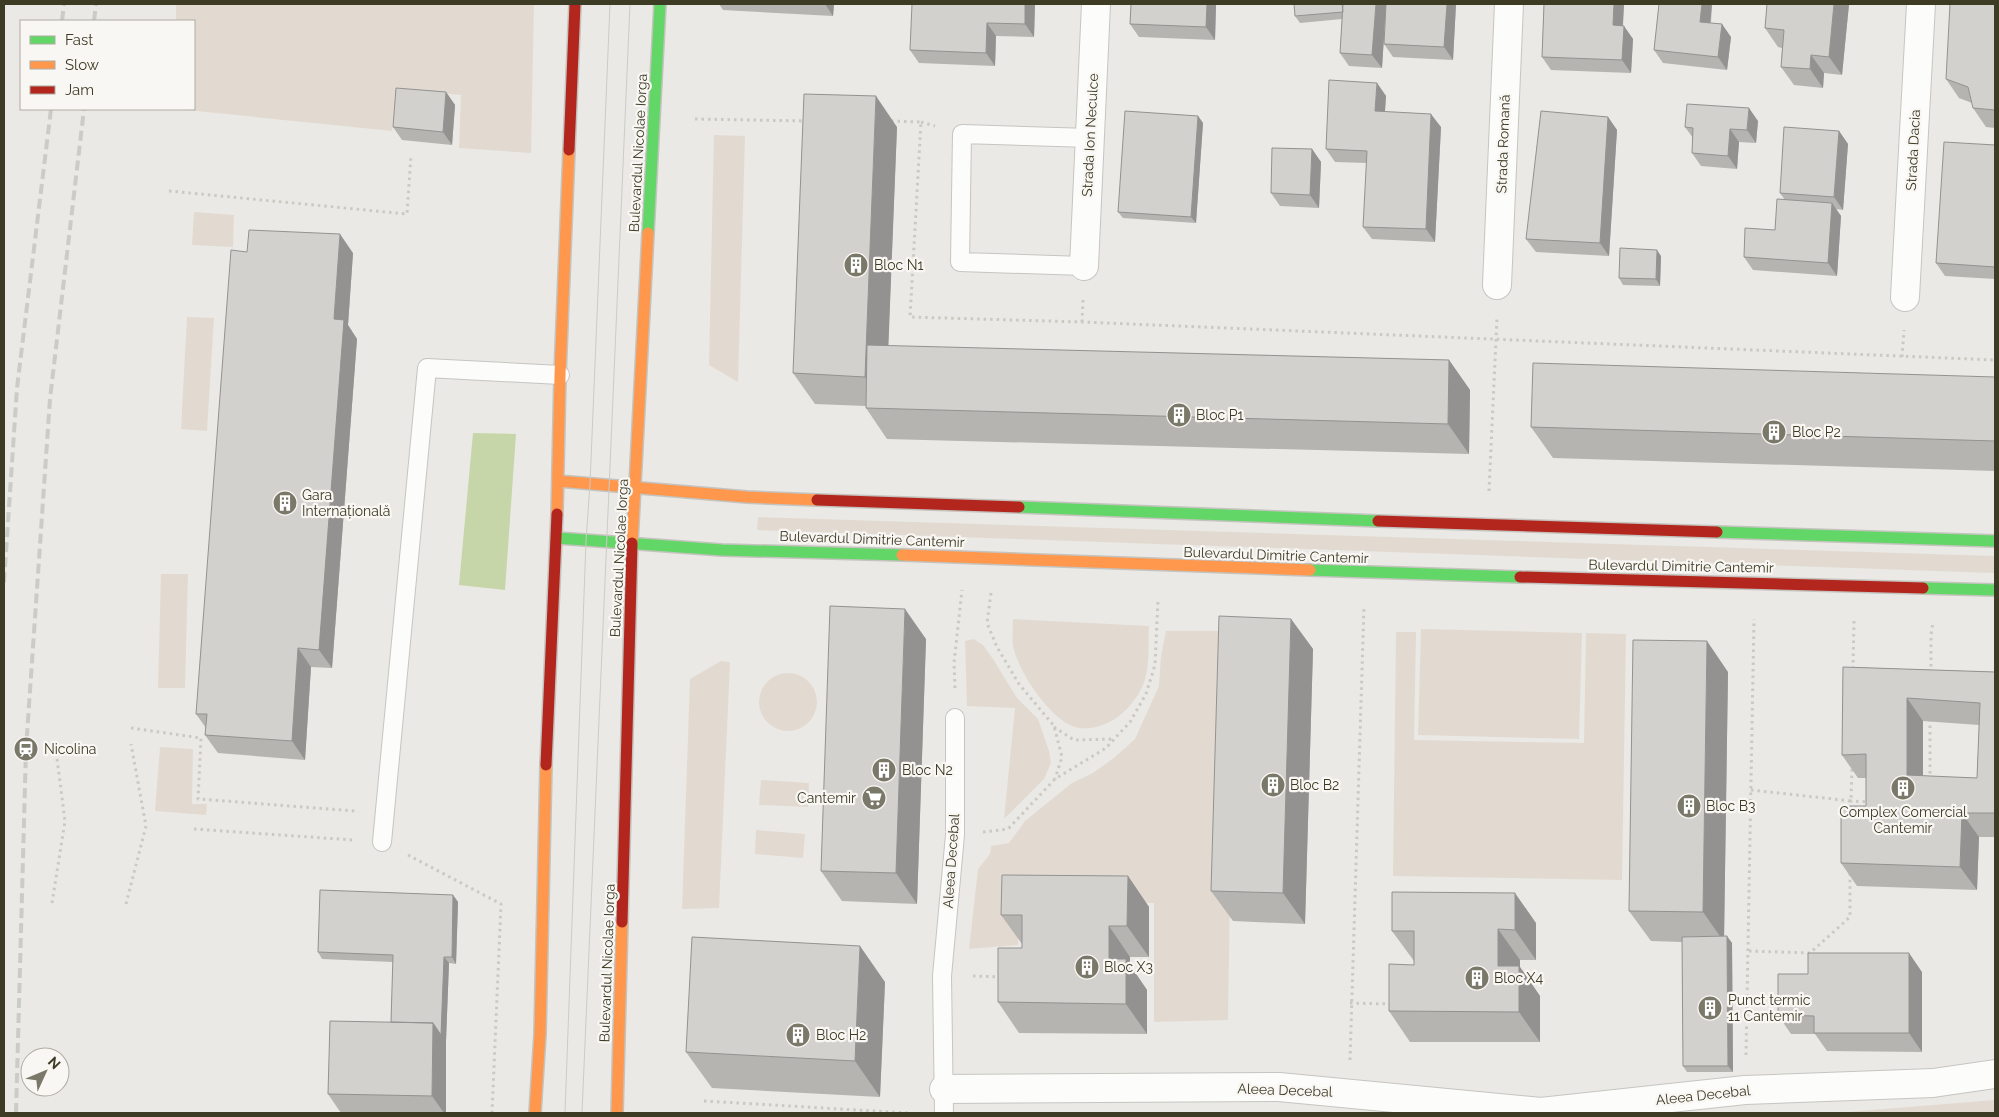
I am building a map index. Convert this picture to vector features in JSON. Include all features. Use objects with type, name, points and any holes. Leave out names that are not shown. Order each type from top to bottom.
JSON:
[{"type":"main road","points":[[536,1113],[540,1034],[546,756],[557,538],[560,375],[575,4]]},
{"type":"main road","name":"Bulevardul Nicolae Iorga","points":[[617,1113],[632,545],[637,488],[660,4]]},
{"type":"main road","points":[[558,481],[747,497],[1487,525],[1995,541]]},
{"type":"main road","name":"Bulevardul Dimitrie Cantemir","points":[[557,538],[632,545],[744,551],[994,558],[1366,574],[1754,582],[1854,587],[1995,590]]},
{"type":"street","name":"Strada Ion Neculce","points":[[1084,266],[1096,4]]},
{"type":"street","name":"Strada Romană","points":[[1497,285],[1509,4]]},
{"type":"street","name":"Strada Dacia","points":[[1905,297],[1921,4]]},
{"type":"street","name":"Aleea Decebal","points":[[944,1101],[1279,1087],[1541,1113],[1745,1090],[1933,1083],[1995,1074]]},
{"type":"lane","points":[[1084,266],[960,262],[962,134],[1090,138]]},
{"type":"lane","points":[[382,842],[427,368],[560,375]]},
{"type":"lane","name":"Aleea Decebal","points":[[944,1101],[942,976],[955,835],[955,718]]},
{"type":"path","points":[[695,120],[813,121]]},
{"type":"path","points":[[882,121],[921,122],[910,317],[1092,322],[1995,360]]},
{"type":"path","points":[[169,191],[407,214],[411,155]]},
{"type":"path","points":[[1487,525],[1496,340]]},
{"type":"path","points":[[955,718],[954,662],[966,557]]},
{"type":"path","points":[[994,558],[987,622],[997,647],[1019,684],[1054,726],[1074,740],[1115,738]]},
{"type":"path","points":[[955,835],[1008,829],[1055,779],[1106,748],[1130,722],[1146,694],[1154,665],[1160,565]]},
{"type":"path","points":[[1350,1093],[1350,1003],[1366,574]]},
{"type":"path","points":[[1745,1090],[1749,950],[1754,582]]},
{"type":"path","points":[[1853,672],[1854,587]]},
{"type":"path","points":[[1930,682],[1931,635],[1940,588]]},
{"type":"path","points":[[1930,711],[1930,787]]},
{"type":"path","points":[[1054,726],[1062,757],[1055,779]]},
{"type":"path","points":[[131,728],[201,738],[198,799],[385,813]]},
{"type":"path","points":[[52,903],[65,821],[55,743]]},
{"type":"path","points":[[126,904],[146,826],[131,744]]},
{"type":"path","points":[[1851,811],[1852,761]]},
{"type":"path","points":[[1751,790],[1871,802]]},
{"type":"path","points":[[194,829],[382,842],[501,904],[492,1113]]},
{"type":"path","points":[[1749,950],[1810,953],[1850,917],[1850,868]]},
{"type":"path","points":[[942,976],[1006,977]]},
{"type":"path","points":[[1350,1003],[1395,1004]]},
{"type":"path","points":[[704,1102],[908,1113]]},
{"type":"shaded area","points":[[176,4],[534,4],[531,153],[459,148],[461,95],[397,89],[392,131],[187,110],[195,110],[195,20],[176,20]]},
{"type":"shaded area","points":[[714,135],[745,136],[738,382],[709,365]]},
{"type":"shaded area","points":[[194,212],[234,215],[233,247],[192,245]]},
{"type":"shaded area","points":[[187,317],[214,318],[207,431],[181,429]]},
{"type":"shaded area","points":[[473,433],[516,434],[505,590],[459,585]]},
{"type":"shaded area","points":[[758,517],[1995,556],[1995,573],[757,530]]},
{"type":"shaded area","points":[[161,574],[188,574],[185,688],[158,688]]},
{"type":"shaded area","points":[[1013,619],[1149,626],[1148,666],[1140,691],[1118,717],[1108,723],[1098,727],[1087,728],[1070,725],[1052,712],[1027,679],[1013,646]]},
{"type":"shaded area","points":[[1421,629],[1582,633],[1579,739],[1418,735]]},
{"type":"shaded area","points":[[1166,631],[1234,631],[1228,1020],[1154,1022],[1154,903],[1020,901],[1018,945],[969,949],[978,869],[990,854],[991,846],[1009,843],[1025,821],[1072,783],[1093,773],[1115,757],[1135,739],[1159,686],[1161,656]]},
{"type":"shaded area","points":[[1396,632],[1416,632],[1414,740],[1584,743],[1586,633],[1626,634],[1622,880],[1393,876]]},
{"type":"shaded area","points":[[974,639],[983,645],[1017,698],[1038,719],[1051,763],[1044,779],[1004,819],[1015,708],[967,706],[965,641]]},
{"type":"shaded area","points":[[721,661],[730,662],[719,908],[682,909],[690,679]]},
{"type":"shaded area","points":[[782,673],[794,673],[809,681],[817,696],[817,708],[809,723],[794,731],[782,731],[767,723],[759,708],[759,696],[767,681]]},
{"type":"shaded area","points":[[160,747],[193,749],[192,804],[207,804],[206,815],[155,811]]},
{"type":"shaded area","points":[[761,780],[809,783],[808,807],[759,805]]},
{"type":"shaded area","points":[[756,830],[805,834],[803,858],[755,854]]},
{"type":"shaded area","points":[[1995,1100],[1995,1113],[1835,1113]]},
{"type":"building","points":[[912,4],[1025,4],[1025,24],[987,23],[986,53],[910,50]]},
{"type":"building","points":[[1131,4],[1207,4],[1206,27],[1130,24]]},
{"type":"building","points":[[1294,4],[1342,4],[1343,12],[1295,16]]},
{"type":"building","points":[[1343,4],[1376,4],[1372,55],[1340,53]]},
{"type":"building","points":[[1386,4],[1447,4],[1444,47],[1384,44]]},
{"type":"building","points":[[1544,4],[1614,4],[1613,25],[1624,26],[1622,60],[1542,57]]},
{"type":"building","points":[[1659,4],[1702,4],[1700,22],[1722,24],[1718,57],[1654,50]]},
{"type":"building","points":[[1767,4],[1834,4],[1829,57],[1811,55],[1810,69],[1781,67],[1784,30],[1765,28]]},
{"type":"building","points":[[1950,4],[1995,4],[1995,110],[1973,108],[1968,87],[1946,79]]},
{"type":"building","points":[[1329,80],[1377,83],[1375,111],[1431,114],[1426,229],[1363,227],[1367,151],[1326,149]]},
{"type":"building","points":[[396,88],[446,92],[443,132],[393,127]]},
{"type":"building","name":"Bloc N1","points":[[804,94],[876,96],[865,377],[793,373]]},
{"type":"building","points":[[1687,104],[1749,108],[1747,130],[1730,129],[1728,156],[1692,153],[1693,128],[1685,127]]},
{"type":"building","points":[[1125,111],[1198,116],[1191,217],[1118,212]]},
{"type":"building","points":[[1541,111],[1608,117],[1600,243],[1526,239]]},
{"type":"building","points":[[1784,127],[1839,131],[1834,197],[1780,193]]},
{"type":"building","points":[[1944,142],[1995,145],[1995,267],[1936,263]]},
{"type":"building","points":[[1272,148],[1312,149],[1310,195],[1271,193]]},
{"type":"building","points":[[1777,199],[1832,203],[1828,263],[1744,257],[1745,228],[1775,230]]},
{"type":"building","name":"Gara Internațională","points":[[249,230],[340,234],[334,319],[344,320],[319,650],[298,648],[292,741],[205,735],[207,714],[196,714],[231,250],[247,252]]},
{"type":"building","points":[[1620,248],[1657,250],[1656,279],[1619,278]]},
{"type":"building","points":[[867,345],[1449,360],[1448,424],[866,408]]},
{"type":"building","points":[[1533,363],[1995,377],[1995,441],[1531,427]]},
{"type":"building","name":"Bloc N2","points":[[830,606],[905,609],[896,873],[821,871]]},
{"type":"building","name":"Bloc B2","points":[[1219,616],[1291,619],[1283,893],[1211,891]]},
{"type":"building","name":"Bloc B3","points":[[1633,640],[1707,641],[1703,912],[1629,911]]},
{"type":"building","points":[[1843,667],[1995,672],[1995,813],[1962,813],[1960,867],[1841,863],[1841,806],[1866,806],[1866,754],[1842,755]],"holes":[[[1907,698],[1980,703],[1977,778],[1907,775]]]},
{"type":"building","points":[[1002,875],[1128,876],[1127,926],[1109,926],[1109,959],[1126,959],[1126,1004],[998,1002],[998,948],[1022,948],[1022,915],[1001,915]]},
{"type":"building","points":[[320,890],[453,895],[452,957],[444,957],[441,1035],[433,1023],[391,1022],[393,955],[318,952]]},
{"type":"building","points":[[1392,892],[1515,893],[1515,930],[1498,929],[1498,966],[1519,966],[1519,1012],[1389,1011],[1389,964],[1414,965],[1414,931],[1392,931]]},
{"type":"building","name":"Punct termic 11 Cantemir","points":[[1727,936],[1728,1066],[1683,1066],[1682,937]]},
{"type":"building","points":[[692,937],[860,946],[855,1061],[686,1052]]},
{"type":"building","points":[[1808,953],[1909,953],[1909,1033],[1814,1033],[1814,1016],[1778,1015],[1778,974],[1808,974]]},
{"type":"building","points":[[330,1021],[433,1023],[432,1096],[328,1094]]},
{"type":"tram line","points":[[565,1113],[586,541],[610,4]]},
{"type":"tram line","points":[[582,1113],[630,4]]},
{"type":"railway","points":[[62,20],[64,4]]},
{"type":"railway","points":[[94,20],[96,4]]},
{"type":"railway","points":[[4,582],[17,388],[51,110]]},
{"type":"railway","points":[[16,1113],[26,749],[50,399],[84,110]]},
{"type":"traffic: fast","points":[[648,233],[660,4]]},
{"type":"traffic: fast","points":[[1019,507],[1378,521]]},
{"type":"traffic: fast","points":[[1717,532],[1995,541]]},
{"type":"traffic: fast","points":[[557,538],[722,550],[902,555]]},
{"type":"traffic: fast","points":[[1310,570],[1520,577]]},
{"type":"traffic: fast","points":[[1923,588],[1995,590]]},
{"type":"traffic: slow","points":[[557,514],[560,375],[569,150]]},
{"type":"traffic: slow","points":[[632,543],[648,233]]},
{"type":"traffic: slow","points":[[558,481],[747,497],[817,500]]},
{"type":"traffic: slow","points":[[902,555],[1310,570]]},
{"type":"traffic: slow","points":[[535,1113],[540,1034],[546,765]]},
{"type":"traffic: slow","points":[[617,1113],[622,922]]},
{"type":"traffic: jam","points":[[569,150],[575,4]]},
{"type":"traffic: jam","points":[[817,500],[1019,507]]},
{"type":"traffic: jam","points":[[546,765],[557,514]]},
{"type":"traffic: jam","points":[[1378,521],[1717,532]]},
{"type":"traffic: jam","points":[[622,922],[632,543]]},
{"type":"traffic: jam","points":[[1520,577],[1923,588]]},
{"type":"place","name":"Bloc N1","points":[[856,265]]},
{"type":"place","name":"Bloc P1","points":[[1179,415]]},
{"type":"place","name":"Bloc P2","points":[[1774,432]]},
{"type":"place","name":"Gara Internațională","points":[[285,503]]},
{"type":"place","name":"Nicolina","points":[[26,749]]},
{"type":"place","name":"Bloc N2","points":[[884,770]]},
{"type":"place","name":"Bloc B2","points":[[1273,785]]},
{"type":"place","name":"Complex Comercial Cantemir","points":[[1903,788]]},
{"type":"place","name":"Cantemir","points":[[874,798]]},
{"type":"place","name":"Bloc B3","points":[[1689,806]]},
{"type":"place","name":"Bloc X3","points":[[1087,967]]},
{"type":"place","name":"Bloc X4","points":[[1477,978]]},
{"type":"place","name":"Punct termic 11 Cantemir","points":[[1710,1008]]},
{"type":"place","name":"Bloc H2","points":[[798,1035]]}]
